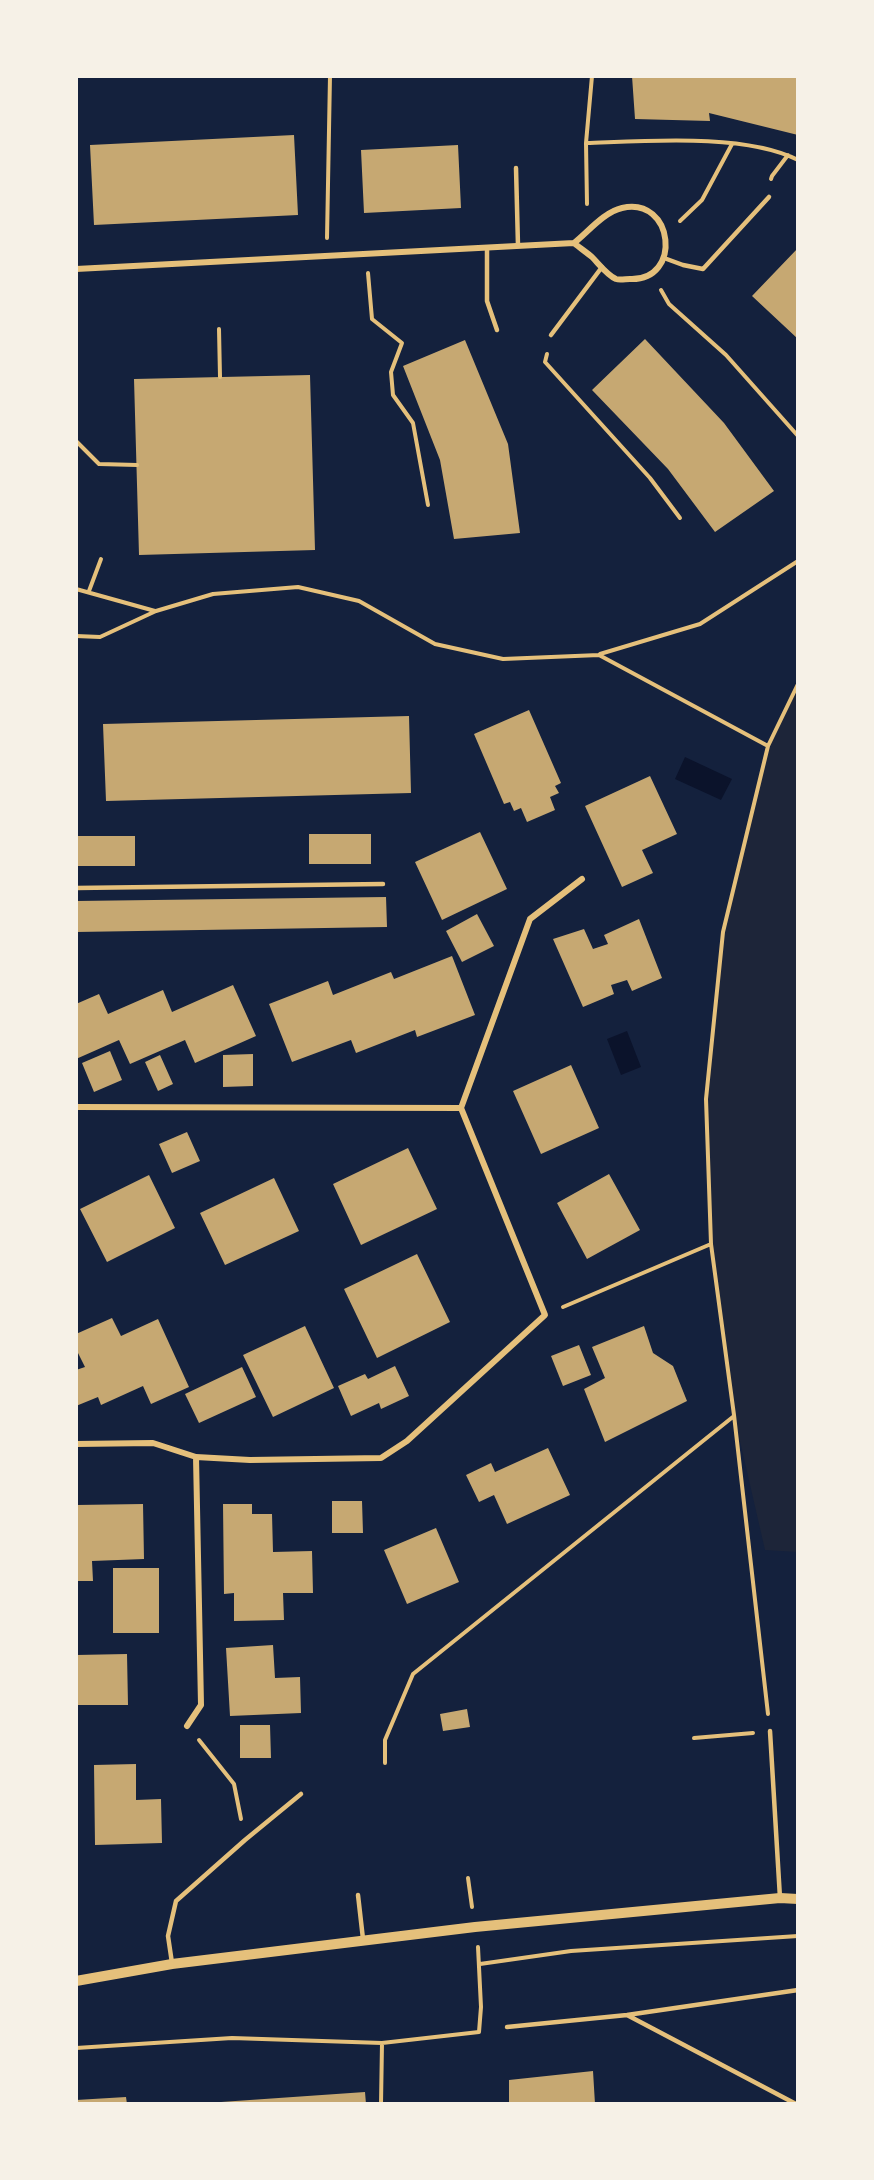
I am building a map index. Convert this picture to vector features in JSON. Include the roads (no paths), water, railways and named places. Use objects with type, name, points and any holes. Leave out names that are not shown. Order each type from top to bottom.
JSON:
[{"type":"street","points":[[76,269],[574,243],[620,208],[639,207],[657,219],[666,234],[664,258],[651,274],[638,280],[616,279],[574,243]]},
{"type":"street","points":[[76,1444],[153,1443],[196,1457],[250,1460],[381,1458],[407,1441],[545,1315],[461,1108],[530,919],[582,879]]},
{"type":"street","points":[[76,1107],[461,1108]]},
{"type":"street","points":[[187,1725],[201,1705],[196,1457]]},
{"type":"street","points":[[76,1981],[172,1964],[363,1941],[550,1920],[798,1899]]},
{"type":"lane","points":[[516,168],[519,246]]},
{"type":"lane","points":[[664,258],[703,269],[769,197]]},
{"type":"lane","points":[[487,248],[487,301],[497,330]]},
{"type":"lane","points":[[551,335],[602,267]]},
{"type":"lane","points":[[76,888],[383,884]]},
{"type":"lane","points":[[770,1731],[780,1899]]},
{"type":"lane","points":[[172,1964],[168,1936],[176,1901],[244,1840],[301,1794]]},
{"type":"lane","points":[[358,1895],[363,1941]]},
{"type":"lane","points":[[507,2027],[627,2015],[798,1990]]},
{"type":"lane","points":[[627,2015],[795,2103]]}]
